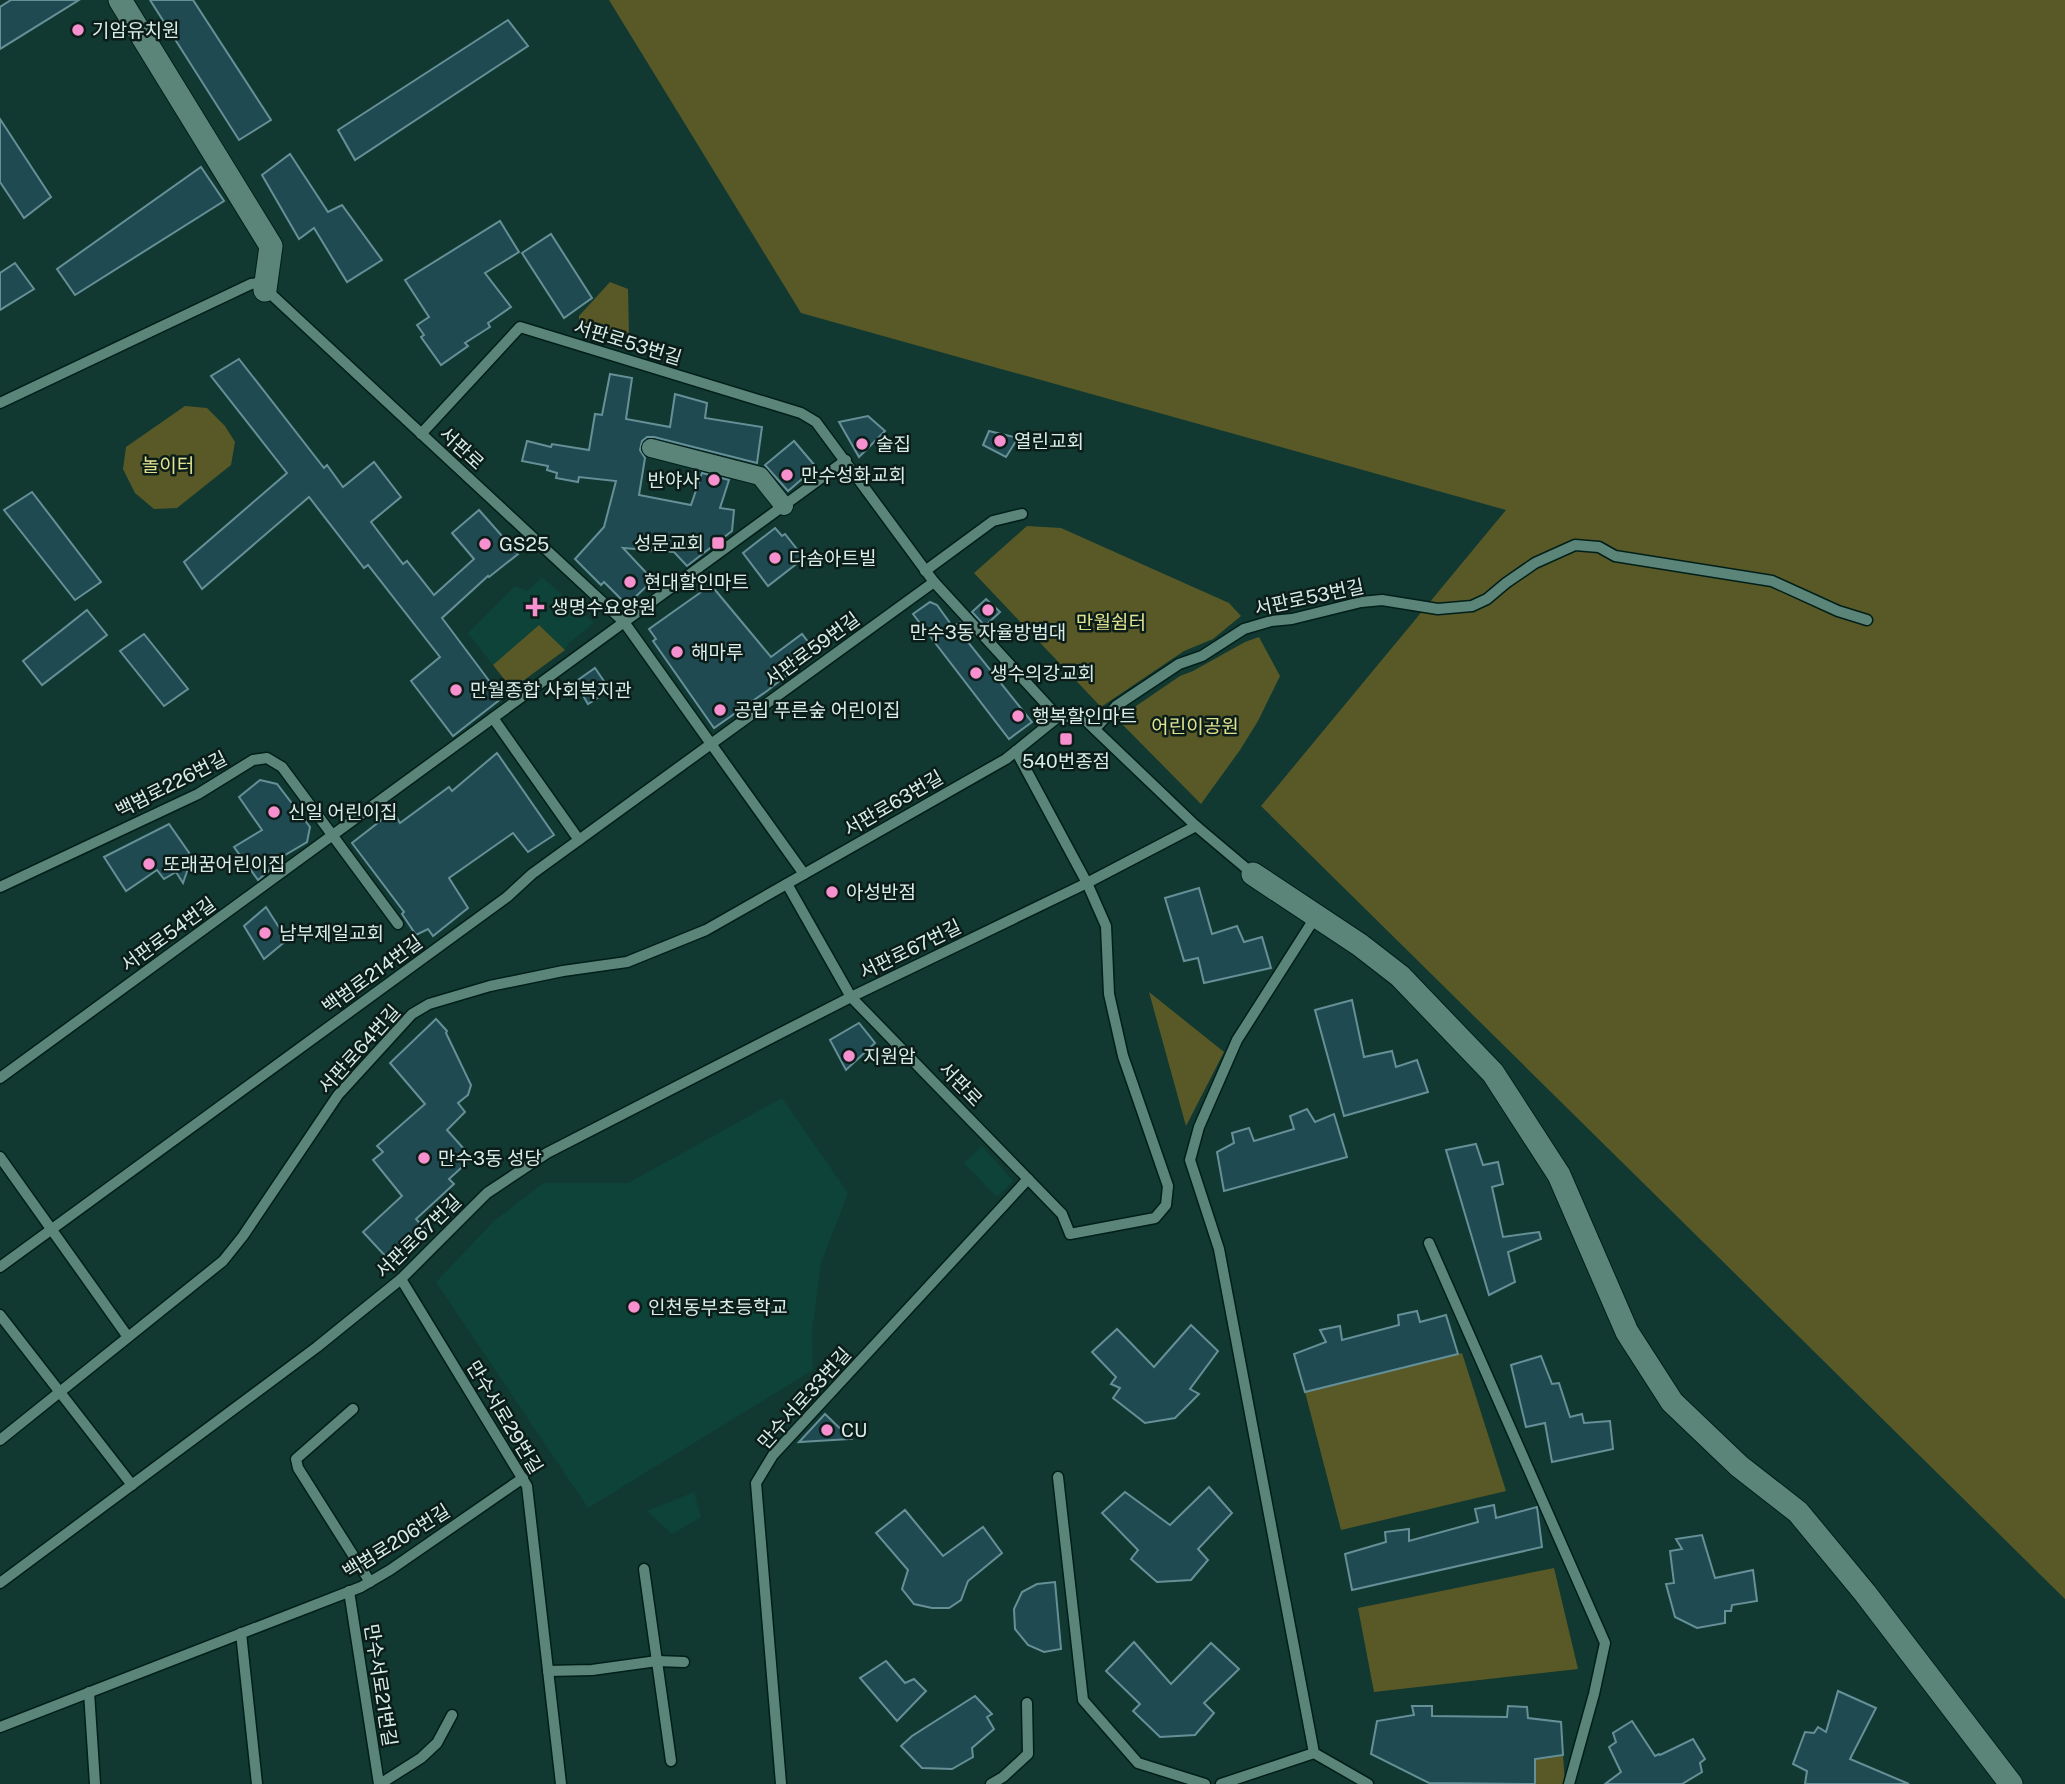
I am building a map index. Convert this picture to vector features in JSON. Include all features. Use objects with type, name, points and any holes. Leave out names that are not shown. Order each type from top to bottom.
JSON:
[{"type":"street","points":[[120,0],[271,246],[265,290]]},
{"type":"street","points":[[651,448],[760,476],[784,506]]},
{"type":"street","points":[[1253,874],[1360,945],[1400,976],[1493,1073],[1559,1175],[1627,1332],[1672,1402],[1739,1466],[1798,1512],[1865,1593],[2011,1784]]},
{"type":"lane","points":[[0,403],[251,284],[259,283],[265,290]]},
{"type":"lane","name":"서판로","points":[[265,290],[624,622],[804,874]]},
{"type":"lane","name":"서판로53번길","points":[[421,434],[520,327],[801,413],[816,422],[846,460],[934,582],[1058,717]]},
{"type":"lane","points":[[624,622],[846,460]]},
{"type":"lane","points":[[925,570],[993,522],[1022,514]]},
{"type":"lane","name":"서판로53번길","points":[[1095,729],[1116,706],[1168,671],[1202,656],[1244,629],[1361,602],[1382,600],[1438,610],[1472,606],[1487,599],[1535,563],[1575,545],[1599,547],[1615,556],[1772,581],[1838,611],[1867,620]]},
{"type":"lane","name":"서판로59번길","points":[[711,744],[934,582]]},
{"type":"lane","name":"서판로54번길","points":[[0,1078],[624,622]]},
{"type":"lane","points":[[1058,717],[1082,717],[1196,826],[1253,874]]},
{"type":"lane","name":"서판로63번길","points":[[787,884],[1006,759],[1058,717]]},
{"type":"lane","points":[[493,718],[579,840]]},
{"type":"lane","name":"백범로214번길","points":[[0,1267],[507,897],[532,874],[711,744]]},
{"type":"lane","points":[[1016,751],[1087,883]]},
{"type":"lane","name":"백범로226번길","points":[[0,887],[198,794],[253,760],[267,758],[282,767],[398,924]]},
{"type":"lane","name":"서판로67번길","points":[[0,1583],[317,1347],[401,1279],[487,1193],[547,1153],[851,997],[1087,883],[1196,826]]},
{"type":"lane","name":"서판로","points":[[787,884],[851,997],[1062,1214],[1070,1234],[1155,1218],[1166,1205],[1168,1186],[1123,1056],[1109,994],[1106,926],[1087,883]]},
{"type":"lane","name":"서판로64번길","points":[[0,1440],[223,1261],[243,1236],[338,1095],[412,1014],[429,1004],[490,986],[563,971],[627,962],[706,930],[787,884]]},
{"type":"lane","points":[[1314,1753],[1219,1249],[1190,1160],[1199,1126],[1237,1040],[1316,915]]},
{"type":"lane","points":[[0,1157],[128,1337]]},
{"type":"lane","name":"만수서로33번길","points":[[781,1784],[756,1483],[772,1455],[1028,1179]]},
{"type":"lane","points":[[1429,1244],[1605,1643],[1569,1784]]},
{"type":"lane","name":"만수서로29번길","points":[[401,1279],[527,1486],[561,1784]]},
{"type":"lane","points":[[0,1315],[132,1485]]},
{"type":"lane","points":[[353,1409],[296,1459],[298,1468],[370,1582]]},
{"type":"lane","points":[[1058,1476],[1083,1700],[1138,1763],[1205,1784]]},
{"type":"lane","name":"백범로206번길","points":[[0,1727],[370,1582],[523,1478]]},
{"type":"lane","points":[[644,1569],[671,1761]]},
{"type":"lane","name":"만수서로21번길","points":[[349,1591],[379,1784],[421,1758],[437,1743],[452,1715]]},
{"type":"lane","points":[[241,1633],[257,1784]]},
{"type":"lane","points":[[548,1671],[592,1670],[657,1661],[684,1662]]},
{"type":"lane","points":[[89,1692],[95,1784]]},
{"type":"lane","points":[[991,1784],[1003,1777],[1028,1754],[1027,1703]]},
{"type":"lane","points":[[1222,1784],[1314,1753],[1368,1784]]},
{"type":"shaded area","name":"생명수요양원","points":[[542,577],[594,623],[569,643],[565,650],[539,625],[493,665],[468,633],[515,586],[527,591]]},
{"type":"shaded area","name":"인천동부초등학교","points":[[782,1098],[848,1193],[821,1263],[812,1331],[813,1370],[588,1508],[436,1282],[495,1220],[544,1183],[628,1183]]},
{"type":"shaded area","points":[[982,1146],[1013,1181],[997,1197],[964,1163]]},
{"type":"shaded area","points":[[694,1492],[701,1517],[672,1534],[647,1511]]},
{"type":"green space","points":[[609,0],[2065,0],[2065,1599],[1261,806],[1506,510],[801,313]]},
{"type":"green space","points":[[610,282],[628,289],[629,337],[624,341],[579,326],[579,316]]},
{"type":"green space","name":"놀이터","points":[[185,406],[207,408],[225,426],[235,442],[231,465],[177,508],[154,509],[135,493],[123,469],[126,447]]},
{"type":"green space","name":"만월쉼터","points":[[1027,526],[1061,528],[1229,603],[1241,616],[1213,639],[1184,651],[1101,707],[974,573]]},
{"type":"green space","points":[[539,625],[565,650],[512,689],[493,665]]},
{"type":"green space","name":"어린이공원","points":[[1259,637],[1280,676],[1258,721],[1201,804],[1117,719],[1180,676]]},
{"type":"green space","points":[[1149,992],[1224,1052],[1186,1126]]},
{"type":"green space","points":[[1462,1353],[1506,1491],[1341,1530],[1305,1392]]},
{"type":"green space","points":[[1554,1568],[1578,1669],[1374,1692],[1358,1608]]},
{"type":"green space","points":[[1563,1755],[1565,1784],[1535,1784],[1535,1759]]},
{"type":"building","points":[[11,0],[79,0],[0,49],[0,7]]},
{"type":"building","points":[[150,0],[193,0],[271,120],[239,140]]},
{"type":"building","points":[[508,20],[528,46],[355,160],[338,130]]},
{"type":"building","points":[[0,119],[51,197],[24,218],[0,182]]},
{"type":"building","points":[[290,154],[328,212],[342,205],[382,260],[347,282],[314,228],[299,239],[262,175]]},
{"type":"building","points":[[201,167],[224,201],[75,295],[57,269]]},
{"type":"building","points":[[500,221],[519,252],[485,273],[511,307],[488,323],[490,327],[465,343],[468,346],[441,365],[421,337],[424,335],[417,325],[429,317],[405,280]]},
{"type":"building","points":[[551,234],[592,298],[564,318],[522,253]]},
{"type":"building","points":[[15,263],[34,289],[0,310],[0,273]]},
{"type":"building","points":[[239,359],[324,468],[327,465],[343,487],[374,462],[401,497],[371,522],[403,564],[407,561],[434,595],[474,559],[452,533],[479,510],[518,554],[488,576],[442,618],[502,698],[453,736],[411,681],[440,657],[368,565],[364,568],[309,497],[202,589],[184,562],[287,473],[211,376]]},
{"type":"building","points":[[610,374],[632,378],[626,419],[670,427],[675,394],[707,403],[705,418],[762,427],[757,463],[654,437],[647,437],[642,441],[640,450],[645,458],[639,495],[691,505],[702,473],[729,480],[720,508],[734,510],[732,531],[687,566],[674,552],[623,548],[653,580],[627,605],[604,582],[601,585],[575,559],[604,527],[616,481],[579,477],[578,482],[556,478],[557,473],[547,470],[548,466],[522,461],[527,441],[551,447],[552,444],[589,450],[595,414],[602,415]]},
{"type":"building","name":"술집","points":[[868,416],[885,431],[859,457],[839,422]]},
{"type":"building","name":"열린교회","points":[[989,431],[1018,438],[1006,457],[983,445]]},
{"type":"building","name":"만수성화교회","points":[[794,441],[816,467],[788,491],[765,465]]},
{"type":"building","points":[[32,492],[101,582],[75,600],[4,510]]},
{"type":"building","name":"다솜아트빌","points":[[775,528],[782,536],[785,534],[804,558],[768,586],[743,553]]},
{"type":"building","points":[[711,585],[771,657],[802,634],[816,652],[714,728],[653,641],[656,639],[649,629]]},
{"type":"building","name":"만수3동 자율방범대","points":[[986,599],[1000,612],[985,626],[972,612]]},
{"type":"building","points":[[930,602],[937,605],[953,627],[960,622],[973,636],[967,641],[1032,722],[1009,739],[913,614]]},
{"type":"building","points":[[87,610],[107,635],[42,685],[23,661]]},
{"type":"building","points":[[144,634],[188,689],[164,706],[120,651]]},
{"type":"building","points":[[595,668],[610,690],[588,704],[575,682]]},
{"type":"building","points":[[497,753],[554,835],[528,852],[513,833],[449,878],[468,908],[433,936],[428,929],[416,935],[402,914],[404,912],[352,843],[393,811],[400,823],[449,787],[452,791]]},
{"type":"building","name":"신일 어린이집","points":[[260,780],[277,784],[310,827],[307,842],[275,861],[277,864],[258,880],[234,847],[262,830],[239,797]]},
{"type":"building","name":"또래꿈어린이집","points":[[169,824],[192,857],[183,883],[176,872],[164,879],[157,870],[126,891],[104,857]]},
{"type":"building","points":[[1199,888],[1212,934],[1237,926],[1244,942],[1262,937],[1271,968],[1204,983],[1198,958],[1184,961],[1165,898]]},
{"type":"building","name":"남부제일교회","points":[[266,907],[287,940],[264,959],[244,926]]},
{"type":"building","points":[[1352,1000],[1364,1057],[1392,1051],[1396,1067],[1417,1060],[1428,1092],[1344,1116],[1315,1010]]},
{"type":"building","points":[[436,1019],[447,1031],[471,1085],[468,1095],[458,1103],[465,1112],[447,1130],[472,1158],[449,1179],[454,1184],[416,1219],[426,1230],[406,1249],[402,1248],[388,1259],[363,1232],[402,1196],[373,1160],[383,1152],[377,1146],[425,1104],[390,1063]]},
{"type":"building","name":"지원암","points":[[859,1023],[875,1043],[846,1070],[830,1040]]},
{"type":"building","points":[[1307,1109],[1315,1122],[1334,1114],[1347,1157],[1224,1191],[1217,1152],[1234,1143],[1232,1133],[1249,1128],[1254,1141],[1294,1129],[1290,1116]]},
{"type":"building","points":[[1476,1144],[1483,1165],[1498,1162],[1503,1184],[1492,1187],[1503,1237],[1539,1232],[1541,1239],[1508,1252],[1515,1282],[1489,1295],[1446,1150]]},
{"type":"building","points":[[1417,1311],[1420,1322],[1446,1315],[1458,1354],[1305,1392],[1294,1354],[1326,1342],[1320,1330],[1340,1326],[1342,1340],[1399,1325],[1398,1315]]},
{"type":"building","points":[[1191,1325],[1218,1351],[1190,1389],[1199,1394],[1175,1418],[1145,1423],[1113,1398],[1120,1388],[1111,1384],[1116,1377],[1092,1352],[1117,1329],[1154,1367]]},
{"type":"building","points":[[1541,1356],[1552,1384],[1559,1383],[1570,1417],[1582,1414],[1584,1423],[1610,1421],[1613,1449],[1552,1462],[1545,1423],[1526,1427],[1511,1365]]},
{"type":"building","name":"CU","points":[[825,1414],[851,1439],[799,1442]]},
{"type":"building","points":[[1209,1487],[1232,1513],[1198,1549],[1208,1560],[1191,1580],[1157,1582],[1131,1559],[1138,1550],[1102,1513],[1125,1492],[1170,1525]]},
{"type":"building","points":[[1494,1505],[1496,1518],[1537,1507],[1542,1547],[1352,1590],[1345,1554],[1386,1542],[1385,1532],[1409,1529],[1409,1541],[1478,1522],[1475,1509]]},
{"type":"building","points":[[905,1510],[943,1556],[983,1527],[1002,1553],[968,1581],[961,1600],[949,1608],[914,1604],[902,1589],[908,1570],[876,1533]]},
{"type":"building","points":[[1702,1535],[1715,1578],[1753,1570],[1757,1601],[1732,1605],[1731,1611],[1725,1611],[1725,1623],[1697,1628],[1675,1617],[1666,1584],[1674,1583],[1670,1551],[1682,1549],[1676,1539]]},
{"type":"building","points":[[1055,1582],[1061,1649],[1044,1652],[1028,1645],[1015,1629],[1014,1609],[1022,1592],[1037,1584]]},
{"type":"building","points":[[1134,1642],[1171,1684],[1211,1643],[1239,1669],[1204,1703],[1214,1713],[1195,1735],[1160,1737],[1133,1711],[1140,1704],[1106,1671]]},
{"type":"building","points":[[886,1661],[905,1683],[914,1679],[926,1691],[897,1721],[860,1678]]},
{"type":"building","points":[[1838,1691],[1876,1708],[1850,1759],[1909,1784],[1805,1784],[1807,1771],[1793,1764],[1805,1732],[1814,1733],[1818,1727],[1826,1732]]},
{"type":"building","points":[[975,1696],[992,1714],[987,1717],[994,1729],[972,1748],[973,1757],[952,1769],[922,1768],[901,1746],[912,1736]]},
{"type":"building","points":[[1412,1706],[1432,1706],[1432,1716],[1507,1717],[1508,1706],[1527,1707],[1528,1718],[1561,1722],[1563,1755],[1535,1759],[1535,1784],[1429,1783],[1371,1754],[1377,1721],[1414,1715]]},
{"type":"building","points":[[1632,1721],[1655,1756],[1693,1739],[1705,1759],[1700,1763],[1702,1772],[1682,1784],[1605,1784],[1621,1772],[1609,1747],[1616,1742],[1613,1733]]},
{"type":"place","name":"기암유치원","points":[[78,30]]},
{"type":"place","name":"열린교회","points":[[1000,441]]},
{"type":"place","name":"술집","points":[[862,444]]},
{"type":"place","name":"만수성화교회","points":[[787,475]]},
{"type":"place","name":"반야사","points":[[714,480]]},
{"type":"place","name":"성문교회","points":[[718,543]]},
{"type":"place","name":"GS25","points":[[485,544]]},
{"type":"place","name":"다솜아트빌","points":[[775,558]]},
{"type":"place","name":"현대할인마트","points":[[630,582]]},
{"type":"place","name":"생명수요양원","points":[[535,607]]},
{"type":"place","name":"만수3동 자율방범대","points":[[988,610]]},
{"type":"place","name":"해마루","points":[[677,652]]},
{"type":"place","name":"생수의강교회","points":[[976,673]]},
{"type":"place","name":"만월종합 사회복지관","points":[[456,690]]},
{"type":"place","name":"공립 푸른숲 어린이집","points":[[720,710]]},
{"type":"place","name":"행복할인마트","points":[[1018,716]]},
{"type":"place","name":"540번종점","points":[[1066,739]]},
{"type":"place","name":"신일 어린이집","points":[[274,812]]},
{"type":"place","name":"또래꿈어린이집","points":[[149,864]]},
{"type":"place","name":"아성반점","points":[[832,892]]},
{"type":"place","name":"남부제일교회","points":[[265,933]]},
{"type":"place","name":"지원암","points":[[849,1056]]},
{"type":"place","name":"만수3동 성당","points":[[424,1158]]},
{"type":"place","name":"인천동부초등학교","points":[[634,1307]]},
{"type":"place","name":"CU","points":[[827,1430]]}]
